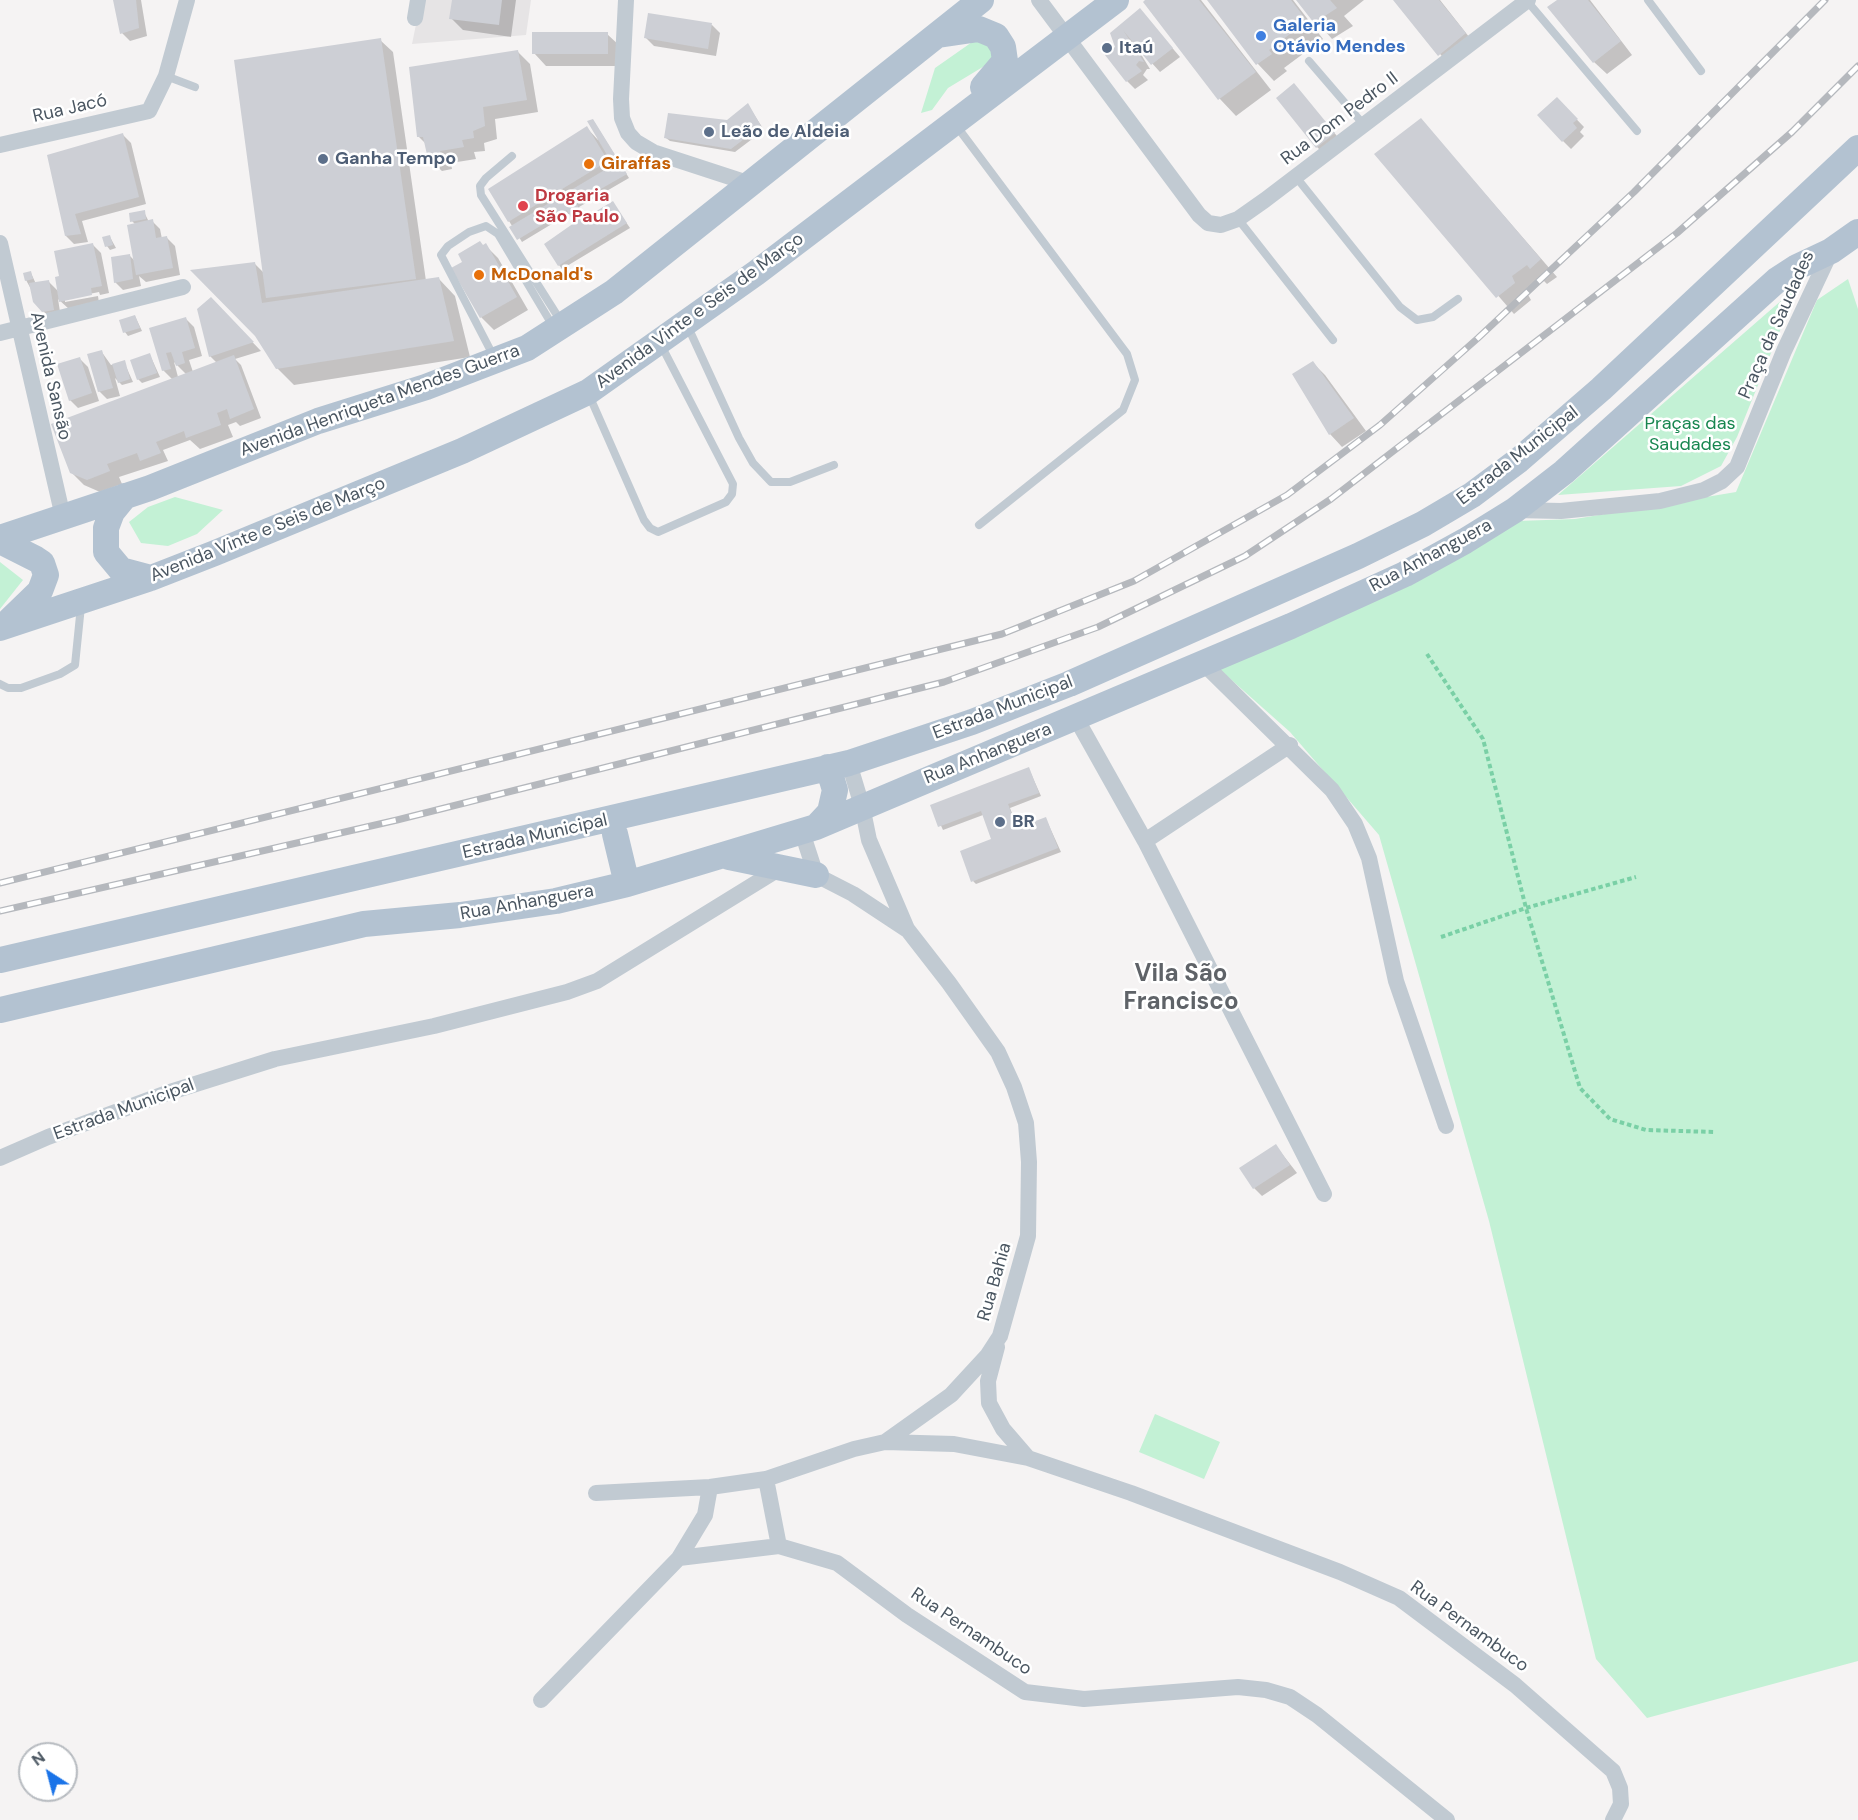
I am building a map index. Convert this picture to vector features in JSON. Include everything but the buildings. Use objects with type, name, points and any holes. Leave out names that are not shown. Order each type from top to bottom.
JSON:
[{"type":"main road","name":"Avenida Henriqueta Mendes Guerra","points":[[0,540],[150,488],[318,421],[426,387],[527,348],[614,292],[748,183],[981,0]]},
{"type":"main road","name":"Avenida Vinte e Seis de Março","points":[[0,628],[151,578],[462,451],[588,392],[686,324],[1116,0]]},
{"type":"main road","points":[[935,35],[971,29],[985,30],[996,36],[1005,53],[1001,68],[954,122]]},
{"type":"main road","name":"Estrada Municipal","points":[[0,960],[723,794],[838,765],[972,722],[1069,684],[1358,556],[1423,524],[1472,495],[1519,460],[1586,403],[1858,148]]},
{"type":"main road","name":"Rua Anhanguera","points":[[0,1010],[364,924],[460,915],[556,901],[627,884],[809,830],[1204,664],[1405,574],[1515,510],[1564,472],[1769,286],[1797,267],[1831,251],[1858,232]]},
{"type":"main road","points":[[125,496],[112,513],[106,528],[106,552],[121,570],[151,578]]},
{"type":"main road","points":[[0,540],[42,563],[46,575],[40,591],[29,605],[0,628]]},
{"type":"main road","points":[[809,830],[830,812],[838,765]]},
{"type":"main road","points":[[344,882],[396,881],[615,834],[691,812],[723,794]]},
{"type":"main road","points":[[615,834],[627,884]]},
{"type":"main road","points":[[726,856],[816,875]]},
{"type":"street","points":[[166,76],[186,0]]},
{"type":"street","points":[[415,18],[418,0]]},
{"type":"street","points":[[626,0],[621,99],[622,118],[628,133],[636,142],[653,152],[748,183]]},
{"type":"street","points":[[1039,0],[1066,37]]},
{"type":"street","name":"Rua Dom Pedro II","points":[[1066,37],[1199,215],[1208,223],[1221,225],[1238,219],[1296,177],[1527,0]]},
{"type":"street","name":"Rua Jacó","points":[[0,145],[149,111],[166,76]]},
{"type":"street","name":"Avenida Sansão","points":[[0,243],[63,517]]},
{"type":"street","name":"Praça da Saudades","points":[[1515,510],[1561,512],[1660,501],[1704,490],[1722,481],[1737,467],[1784,351],[1831,251]]},
{"type":"street","points":[[0,333],[183,287]]},
{"type":"street","points":[[1204,664],[1290,745],[1332,790],[1355,824],[1369,858],[1396,981],[1446,1126]]},
{"type":"street","points":[[1076,718],[1146,841],[1324,1194]]},
{"type":"street","points":[[1146,841],[1290,745]]},
{"type":"street","points":[[838,765],[862,806],[869,840],[907,929]]},
{"type":"street","points":[[809,830],[816,875],[853,894],[907,929]]},
{"type":"street","name":"Estrada Municipal","points":[[0,1158],[48,1137],[167,1093],[275,1059],[434,1026],[567,992],[597,981],[782,867]]},
{"type":"street","name":"Rua Bahia","points":[[596,1493],[710,1487],[766,1479],[854,1449],[885,1442],[951,1395],[987,1356],[1000,1336],[1028,1236],[1029,1162],[1026,1123],[1014,1087],[998,1052],[907,929]]},
{"type":"street","name":"Rua Pernambuco","points":[[1000,1336],[988,1381],[989,1403],[1004,1430],[1028,1458]]},
{"type":"street","name":"Rua Pernambuco","points":[[885,1442],[954,1444],[1028,1458],[1229,1530],[1340,1572],[1399,1598],[1515,1685],[1613,1771],[1620,1788],[1621,1804],[1613,1820]]},
{"type":"street","points":[[766,1479],[779,1546]]},
{"type":"street","points":[[541,1700],[679,1558],[705,1515],[709,1503],[710,1487]]},
{"type":"street","name":"Rua Pernambuco","points":[[679,1558],[779,1546],[837,1563],[907,1615],[1025,1692],[1084,1699],[1238,1687],[1266,1690],[1290,1697],[1317,1715],[1447,1820]]},
{"type":"lane","points":[[1527,0],[1637,131]]},
{"type":"lane","points":[[1648,0],[1701,71]]},
{"type":"lane","points":[[1309,61],[1364,125]]},
{"type":"lane","points":[[166,76],[195,87]]},
{"type":"lane","points":[[954,122],[1127,354],[1135,380],[1123,410],[979,525]]},
{"type":"lane","points":[[512,156],[486,178],[480,186],[481,195],[559,328]]},
{"type":"lane","points":[[1296,177],[1400,307],[1417,320],[1433,317],[1458,299]]},
{"type":"lane","points":[[1238,219],[1333,340]]},
{"type":"lane","points":[[495,360],[441,255],[448,246],[469,232],[486,226],[498,234],[559,328]]},
{"type":"lane","points":[[686,324],[748,455],[771,482],[790,482],[834,465]]},
{"type":"lane","points":[[588,392],[644,520],[650,528],[658,532],[726,502],[732,494],[733,484],[660,342]]},
{"type":"lane","points":[[0,684],[8,688],[21,688],[60,674],[75,665],[81,603]]},
{"type":"path","points":[[1427,654],[1483,739],[1526,908],[1580,1088],[1610,1119],[1646,1130],[1714,1132]]},
{"type":"path","points":[[1442,937],[1526,908],[1636,877]]},
{"type":"shaded area","points":[[421,0],[531,0],[526,35],[412,44]]},
{"type":"green space","points":[[985,33],[999,48],[991,62],[948,88],[932,110],[921,113],[935,68]]},
{"type":"green space","points":[[1848,279],[1858,309],[1858,1661],[1647,1718],[1596,1659],[1489,1221],[1379,835],[1290,732],[1218,668],[1517,521],[1575,519],[1736,492],[1817,300]]},
{"type":"green space","name":"Praças das Saudades","points":[[1798,286],[1737,437],[1721,466],[1681,486],[1558,495]]},
{"type":"green space","points":[[175,497],[223,510],[197,534],[168,546],[141,543],[129,522],[148,507]]},
{"type":"green space","points":[[0,562],[23,580],[0,609]]},
{"type":"green space","points":[[1155,1414],[1220,1442],[1204,1479],[1139,1452]]},
{"type":"railway","points":[[0,883],[1002,634],[1134,581],[1287,495],[1380,425],[1478,338],[1634,192],[1825,0]]},
{"type":"railway","points":[[0,911],[397,820],[944,682],[1098,627],[1245,556],[1331,499],[1677,233],[1792,132],[1858,66]]},
{"type":"place","name":"Galeria Otávio Mendes","points":[[1261,36]]},
{"type":"place","name":"Itaú","points":[[1107,48]]},
{"type":"place","name":"Leão de Aldeia","points":[[709,132]]},
{"type":"place","name":"Ganha Tempo","points":[[323,159]]},
{"type":"place","name":"Giraffas","points":[[589,164]]},
{"type":"place","name":"Drogaria São Paulo","points":[[523,206]]},
{"type":"place","name":"McDonald's","points":[[479,275]]},
{"type":"place","name":"BR","points":[[1000,822]]},
{"type":"district","name":"Vila São Francisco","points":[[1181,989]]}]
